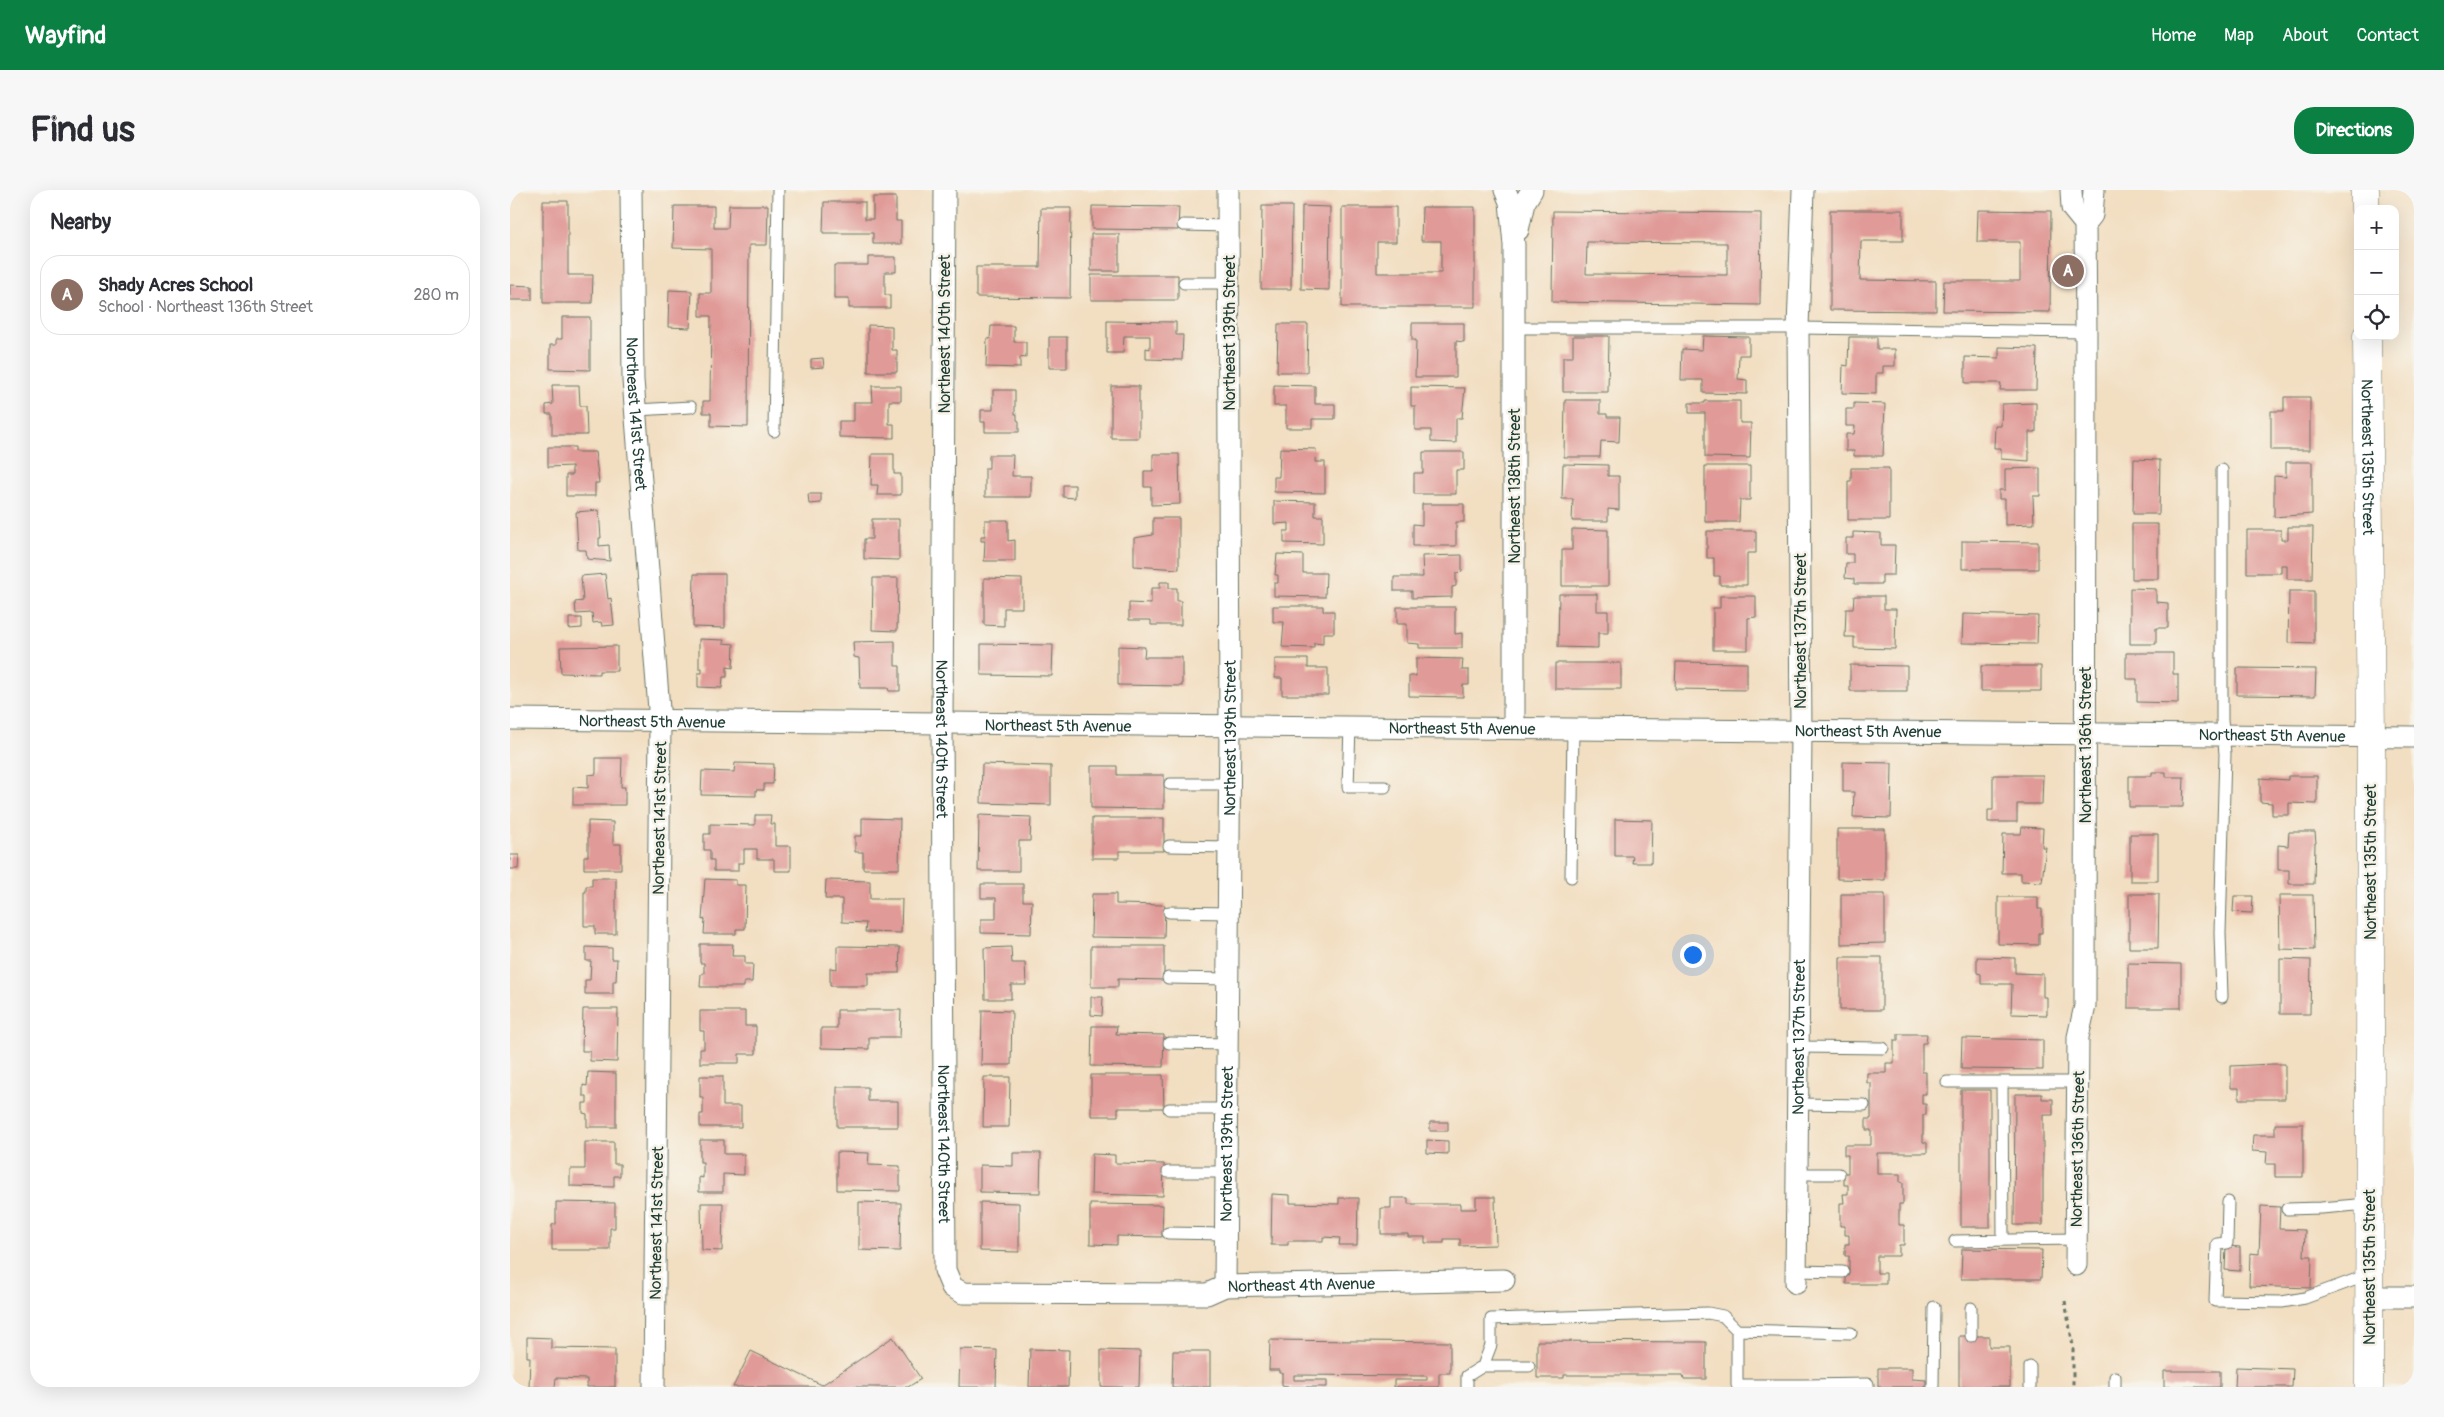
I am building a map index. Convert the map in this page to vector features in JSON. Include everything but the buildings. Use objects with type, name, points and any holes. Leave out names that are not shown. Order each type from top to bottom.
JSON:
[{"type":"main road","points":[[2365,190],[2365,205]]},
{"type":"main road","name":"Northeast 135th Street","points":[[2367,340],[2371,737],[2368,1204],[2369,1387]]},
{"type":"street","name":"Northeast 141st Street","points":[[631,190],[633,380],[660,722],[654,1387]]},
{"type":"street","name":"Northeast 140th Street","points":[[945,190],[942,724],[944,1270],[952,1287]]},
{"type":"street","name":"Northeast 139th Street","points":[[1226,1286],[1230,784],[1228,190]]},
{"type":"street","name":"Northeast 138th Street","points":[[1504,190],[1510,202],[1514,245],[1514,727]]},
{"type":"street","name":"Northeast 138th Street","points":[[1514,245],[1524,203],[1532,190]]},
{"type":"street","name":"Northeast 137th Street","points":[[1796,1277],[1800,732],[1798,328],[1803,190]]},
{"type":"street","points":[[2072,190],[2072,208],[2085,224]]},
{"type":"street","name":"Northeast 136th Street","points":[[2076,1265],[2078,1037],[2085,1006],[2085,224],[2092,216],[2094,190]]},
{"type":"street","name":"Northeast 5th Avenue","points":[[510,719],[1230,727],[1514,727],[1800,732],[2085,732],[2414,737]]},
{"type":"street","name":"Northeast 4th Avenue","points":[[952,1287],[963,1293],[1207,1294],[1226,1286],[1504,1280]]},
{"type":"street","points":[[2368,1286],[2414,1297]]},
{"type":"lane","points":[[774,431],[778,190]]},
{"type":"lane","points":[[1183,225],[1228,226]]},
{"type":"lane","points":[[1184,283],[1229,283]]},
{"type":"lane","points":[[1515,328],[1798,328],[2086,332]]},
{"type":"lane","points":[[636,410],[691,407]]},
{"type":"lane","points":[[2222,470],[2224,734],[2226,754],[2220,933],[2222,997]]},
{"type":"lane","points":[[1350,727],[1348,787],[1385,787]]},
{"type":"lane","points":[[1571,877],[1573,728]]},
{"type":"lane","points":[[1170,784],[1230,784]]},
{"type":"lane","points":[[1169,846],[1229,847]]},
{"type":"lane","points":[[1169,912],[1229,913]]},
{"type":"lane","points":[[1168,978],[1228,979]]},
{"type":"lane","points":[[1169,1043],[1228,1044]]},
{"type":"lane","points":[[1798,1047],[1883,1048]]},
{"type":"lane","points":[[1947,1082],[2078,1082]]},
{"type":"lane","points":[[2002,1082],[2003,1240]]},
{"type":"lane","points":[[1797,1104],[1864,1105]]},
{"type":"lane","points":[[1169,1109],[1227,1109]]},
{"type":"lane","points":[[1168,1172],[1226,1172]]},
{"type":"lane","points":[[1797,1174],[1839,1174]]},
{"type":"lane","points":[[2228,1202],[2227,1243],[2217,1244],[2215,1301],[2282,1302],[2368,1286]]},
{"type":"lane","points":[[2287,1209],[2368,1204]]},
{"type":"lane","points":[[1168,1233],[1226,1234]]},
{"type":"lane","points":[[1955,1241],[2076,1239]]},
{"type":"lane","points":[[1796,1277],[1843,1272]]},
{"type":"lane","points":[[1933,1387],[1934,1306]]},
{"type":"lane","points":[[1971,1308],[1971,1336]]},
{"type":"lane","points":[[1483,1366],[1491,1345],[1490,1319],[1708,1313],[1723,1316],[1737,1330],[1851,1333]]},
{"type":"lane","points":[[1737,1330],[1737,1385],[1804,1386],[1868,1384],[1868,1387]]},
{"type":"lane","points":[[1466,1387],[1467,1376],[1483,1366],[1529,1366]]},
{"type":"lane","points":[[2030,1367],[2030,1387]]},
{"type":"path","points":[[2065,1301],[2073,1346],[2073,1387]]},
{"type":"place","name":"Shady Acres School","points":[[2068,271]]}]
